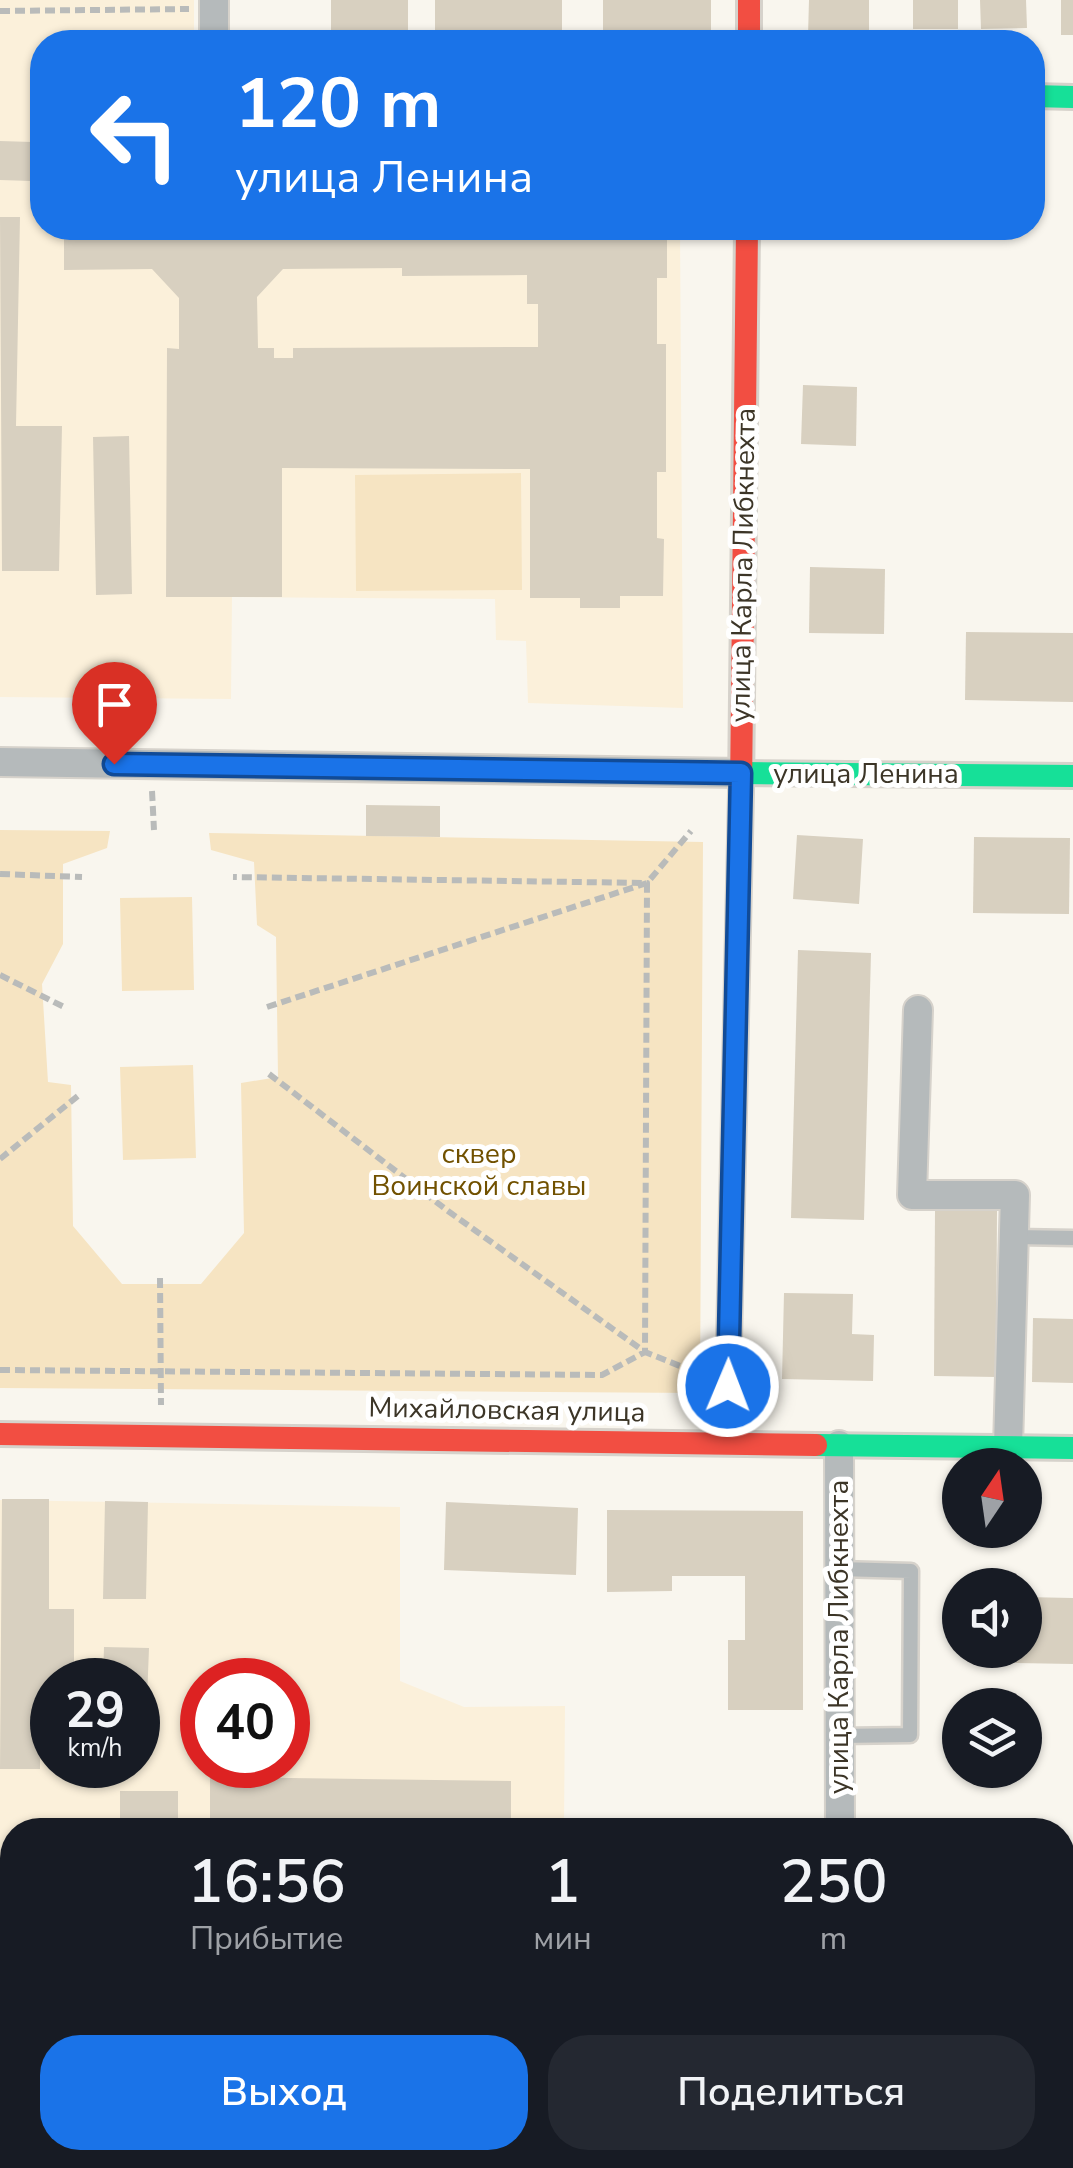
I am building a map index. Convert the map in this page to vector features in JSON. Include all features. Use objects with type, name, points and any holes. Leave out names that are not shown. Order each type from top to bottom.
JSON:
[{"type":"street","points":[[749,0],[749,30]]},
{"type":"street","points":[[204,4],[211,30]]},
{"type":"street","points":[[1045,96],[1073,97]]},
{"type":"street","name":"улица Карла Либкнехта","points":[[730,1442],[747,240]]},
{"type":"street","name":"улица Ленина","points":[[0,762],[1073,776]]},
{"type":"street","points":[[918,1010],[912,1195],[1015,1195],[1008,1447]]},
{"type":"street","name":"Михайловская улица","points":[[0,1434],[1073,1448]]},
{"type":"street","name":"улица Карла Либкнехта","points":[[839,1445],[840,1818]]},
{"type":"lane","points":[[1014,1237],[1073,1238]]},
{"type":"lane","points":[[839,1569],[911,1572],[910,1735],[840,1736]]},
{"type":"path","points":[[0,10],[204,4]]},
{"type":"path","points":[[267,1007],[647,883],[692,831]]},
{"type":"path","points":[[0,874],[82,877]]},
{"type":"path","points":[[233,878],[647,883]]},
{"type":"path","points":[[645,1352],[647,883]]},
{"type":"path","points":[[0,975],[64,1006]]},
{"type":"path","points":[[269,1074],[448,1211],[645,1352],[728,1386]]},
{"type":"path","points":[[0,1159],[79,1095]]},
{"type":"path","points":[[160,1278],[162,1437]]},
{"type":"path","points":[[0,1370],[602,1375],[645,1352]]},
{"type":"shaded area","points":[[0,0],[194,0],[194,30],[30,30],[30,240],[680,240],[683,708],[528,703],[526,641],[496,640],[495,599],[232,597],[231,699],[0,697]]},
{"type":"shaded area","points":[[0,1500],[400,1507],[400,1681],[464,1707],[565,1706],[564,1818],[0,1818]]},
{"type":"green space","points":[[521,473],[522,590],[356,591],[355,475]]},
{"type":"green space","name":"сквер Воинской славы","points":[[0,830],[110,831],[107,848],[63,864],[63,944],[42,984],[48,1082],[71,1085],[73,1226],[122,1284],[201,1284],[244,1233],[241,1083],[278,1077],[276,937],[257,925],[254,862],[211,850],[209,833],[703,842],[700,1393],[0,1388]]},
{"type":"green space","points":[[192,897],[194,990],[122,991],[120,898]]},
{"type":"green space","points":[[193,1065],[196,1158],[123,1160],[120,1067]]},
{"type":"building","points":[[331,0],[408,0],[408,30],[331,30]]},
{"type":"building","points":[[435,0],[562,0],[562,30],[435,30]]},
{"type":"building","points":[[603,0],[711,0],[711,30],[603,30]]},
{"type":"building","points":[[809,0],[869,0],[869,30],[808,30]]},
{"type":"building","points":[[913,0],[958,0],[958,29],[913,29]]},
{"type":"building","points":[[980,0],[1026,0],[1027,28],[981,29]]},
{"type":"building","points":[[1061,0],[1073,0],[1073,35],[1061,35]]},
{"type":"building","points":[[0,141],[30,142],[30,181],[0,180]]},
{"type":"building","points":[[0,217],[20,217],[16,426],[62,426],[59,571],[2,571]]},
{"type":"building","points":[[64,240],[667,240],[667,278],[657,278],[657,344],[666,344],[666,472],[657,472],[657,538],[664,539],[663,596],[620,596],[620,608],[580,608],[580,598],[530,598],[530,469],[282,468],[282,597],[166,597],[167,348],[179,349],[179,298],[152,269],[64,270]],"holes":[[[402,268],[402,276],[527,275],[527,304],[538,304],[538,347],[293,348],[293,358],[274,358],[274,348],[258,348],[257,297],[283,269]]]},
{"type":"building","points":[[803,385],[857,387],[856,446],[801,444]]},
{"type":"building","points":[[129,436],[132,594],[96,595],[93,437]]},
{"type":"building","points":[[810,567],[885,569],[884,634],[809,633]]},
{"type":"building","points":[[966,632],[1073,633],[1073,702],[965,700]]},
{"type":"building","points":[[366,805],[440,806],[440,837],[366,836]]},
{"type":"building","points":[[797,835],[863,839],[859,904],[793,899]]},
{"type":"building","points":[[974,837],[1070,838],[1069,914],[973,913]]},
{"type":"building","points":[[798,950],[871,953],[864,1220],[791,1218]]},
{"type":"building","points":[[935,1210],[997,1210],[996,1377],[934,1376]]},
{"type":"building","points":[[784,1293],[853,1294],[852,1334],[874,1335],[873,1381],[782,1379]]},
{"type":"building","points":[[1033,1318],[1073,1319],[1073,1383],[1032,1382]]},
{"type":"building","points":[[2,1499],[49,1499],[49,1609],[74,1609],[74,1658],[30,1658],[30,1769],[0,1769]]},
{"type":"building","points":[[105,1501],[148,1502],[146,1599],[103,1599]]},
{"type":"building","points":[[446,1502],[578,1508],[576,1575],[444,1570]]},
{"type":"building","points":[[607,1510],[803,1511],[803,1710],[728,1710],[728,1640],[745,1640],[745,1576],[672,1576],[672,1591],[607,1592]]},
{"type":"building","points":[[1042,1597],[1073,1598],[1073,1664],[1042,1663]]},
{"type":"building","points":[[104,1647],[149,1648],[149,1658],[104,1658]]},
{"type":"building","points":[[310,1778],[511,1781],[511,1818],[210,1818],[210,1788],[310,1788]]},
{"type":"building","points":[[120,1791],[178,1791],[178,1818],[120,1818]]},
{"type":"traffic: fast","points":[[1045,96],[1073,97]]},
{"type":"traffic: fast","points":[[741,773],[1073,776]]},
{"type":"traffic: fast","points":[[730,1442],[741,792]]},
{"type":"traffic: fast","points":[[816,1445],[1073,1448]]},
{"type":"traffic: jam","points":[[749,0],[749,30]]},
{"type":"traffic: jam","points":[[741,792],[747,240]]},
{"type":"traffic: jam","points":[[0,1434],[816,1445]]},
{"type":"route","points":[[114,764],[741,773],[728,1386]]}]
